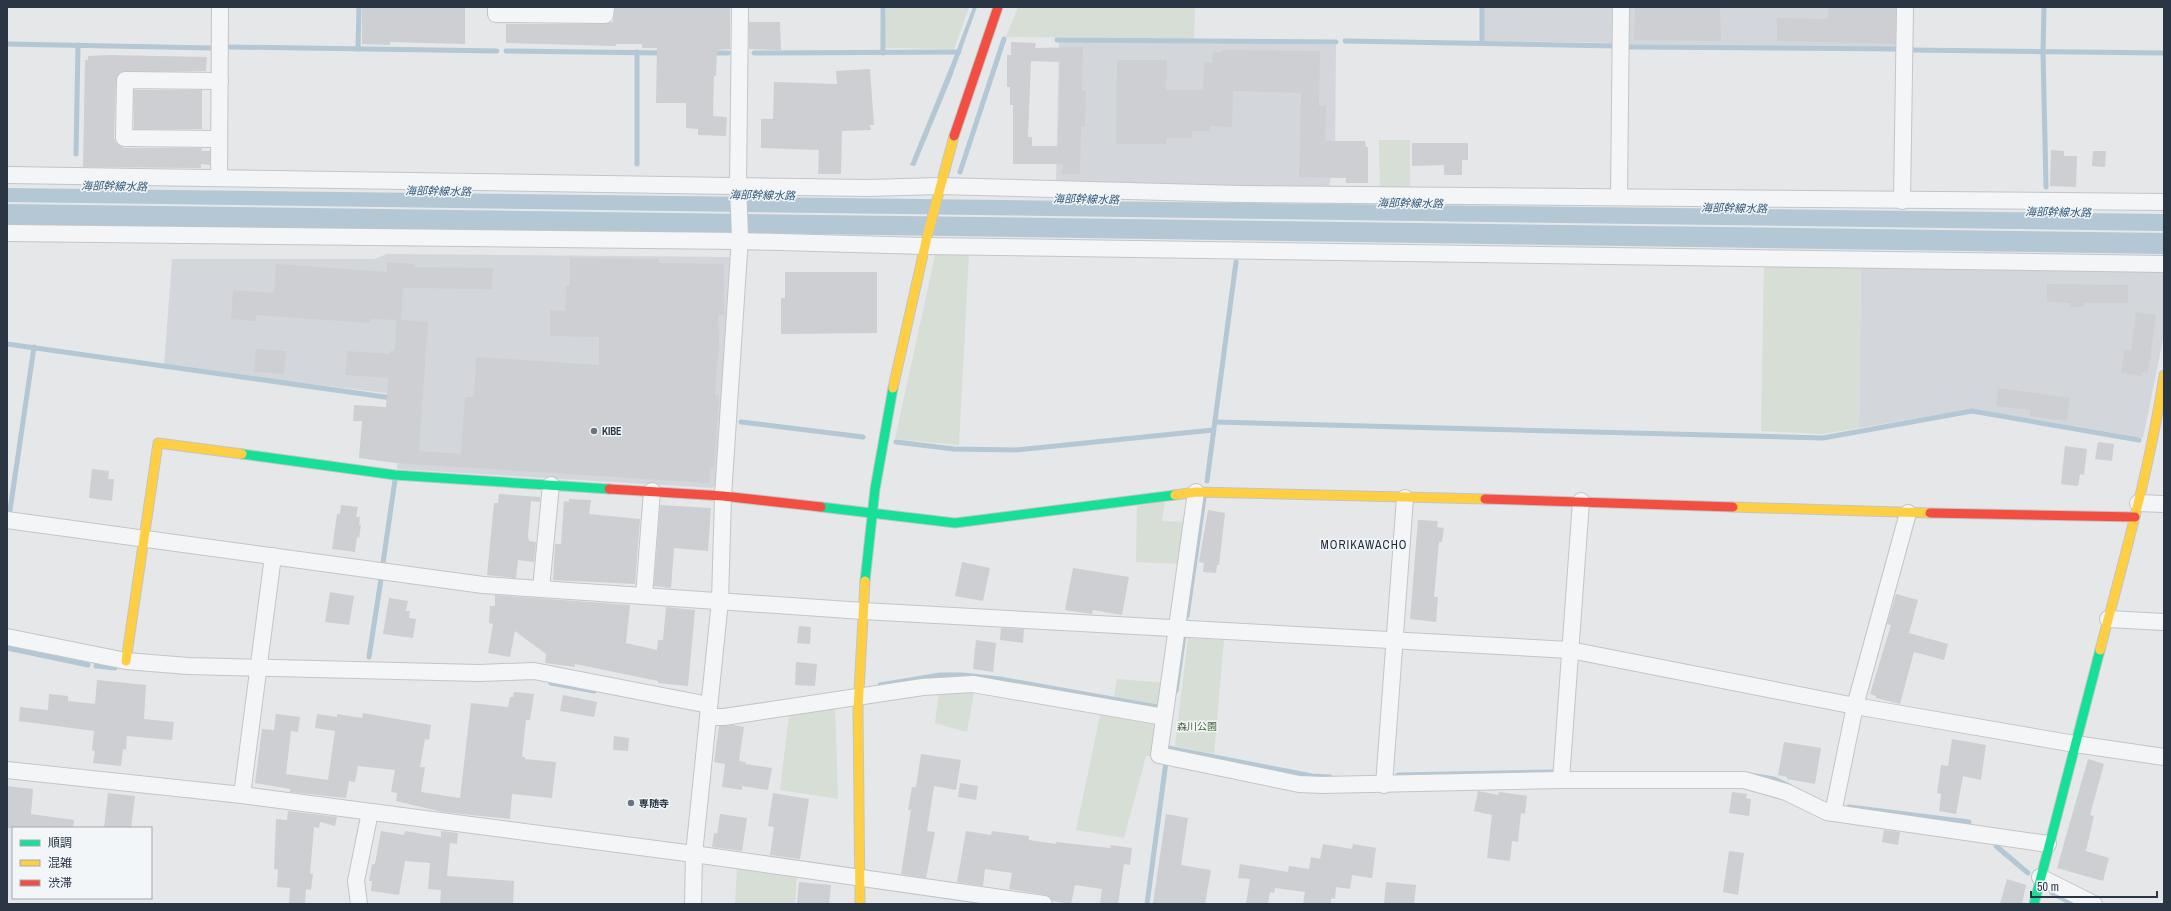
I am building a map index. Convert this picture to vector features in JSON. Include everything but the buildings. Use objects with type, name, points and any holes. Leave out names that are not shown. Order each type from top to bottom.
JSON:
[{"type":"street","points":[[219,178],[220,7]]},
{"type":"street","points":[[496,7],[496,14],[606,15],[606,7]]},
{"type":"street","points":[[693,904],[694,854],[720,601],[723,496],[739,239],[738,188],[740,7]]},
{"type":"street","points":[[860,904],[860,696],[863,611],[872,514],[898,365],[924,246],[938,190],[979,55],[998,7]]},
{"type":"street","points":[[1619,197],[1621,7]]},
{"type":"street","points":[[1902,201],[1905,7]]},
{"type":"street","points":[[219,139],[124,138],[125,80],[220,82]]},
{"type":"street","points":[[7,175],[738,188],[868,188],[1240,194],[1902,201],[2164,202]]},
{"type":"street","points":[[7,233],[739,239],[924,246],[2164,264]]},
{"type":"street","points":[[2034,904],[2048,844],[2136,510],[2159,409],[2164,375]]},
{"type":"street","points":[[126,661],[158,443],[395,475],[723,496],[956,523],[1196,492],[1581,501],[1908,514],[2136,510],[2164,504]]},
{"type":"street","points":[[541,589],[552,485]]},
{"type":"street","points":[[644,596],[652,491]]},
{"type":"street","points":[[1196,492],[1175,628],[1158,755],[1299,784],[1384,785],[1562,780],[1744,780],[1786,792],[1827,812],[2048,844]]},
{"type":"street","points":[[1384,785],[1396,639],[1405,498]]},
{"type":"street","points":[[1562,780],[1581,501]]},
{"type":"street","points":[[1834,813],[1855,706],[1908,514]]},
{"type":"street","points":[[7,520],[484,585],[863,611],[1396,639],[1570,650],[1855,706],[2074,744],[2164,757]]},
{"type":"street","points":[[242,795],[273,556]]},
{"type":"street","points":[[2108,619],[2164,622]]},
{"type":"street","points":[[7,637],[126,661],[258,669],[479,673],[534,670],[708,711],[724,717],[923,687],[973,684],[1164,717]]},
{"type":"street","points":[[7,770],[242,795],[694,854],[1020,902],[1044,904]]},
{"type":"street","points":[[359,904],[356,881],[370,812]]},
{"type":"street","points":[[2040,877],[2094,904]]},
{"type":"shaded area","points":[[1484,7],[1617,7],[1616,43],[1483,41]]},
{"type":"shaded area","points":[[1626,7],[1900,7],[1899,47],[1626,45]]},
{"type":"shaded area","points":[[1059,41],[1336,45],[1335,154],[1329,188],[1056,182]]},
{"type":"shaded area","points":[[387,254],[731,257],[718,484],[712,488],[397,469],[401,395],[164,366],[172,259],[374,259]]},
{"type":"shaded area","points":[[1861,265],[2164,268],[2164,335],[2143,438],[1973,409],[1859,428]]},
{"type":"green space","points":[[886,7],[969,7],[954,49],[885,48]]},
{"type":"green space","points":[[1018,7],[1195,7],[1194,39],[1006,37]]},
{"type":"green space","points":[[1379,140],[1410,140],[1410,189],[1380,188]]},
{"type":"green space","points":[[936,251],[969,253],[959,445],[895,439]]},
{"type":"green space","points":[[1764,263],[1861,265],[1859,428],[1822,434],[1761,431]]},
{"type":"green space","points":[[1165,501],[1162,521],[1187,522],[1180,564],[1136,562],[1137,506]]},
{"type":"green space","name":"森川公園","points":[[1188,638],[1224,640],[1214,754],[1175,746]]},
{"type":"green space","points":[[1117,679],[1164,683],[1161,706],[1114,697]]},
{"type":"green space","points":[[961,690],[974,692],[967,732],[935,723],[939,693]]},
{"type":"green space","points":[[835,705],[838,799],[780,790],[789,715]]},
{"type":"green space","points":[[1101,711],[1156,720],[1154,756],[1146,756],[1124,838],[1076,830]]},
{"type":"green space","points":[[737,868],[797,875],[795,904],[735,904]]},
{"type":"water","points":[[973,7],[977,7],[951,79],[915,166],[910,165],[956,52]]},
{"type":"water","points":[[7,188],[2164,214],[2164,231],[7,202]]},
{"type":"water","points":[[7,204],[2164,233],[2164,254],[743,233],[7,226]]},
{"type":"waterway","points":[[358,49],[359,7]]},
{"type":"waterway","points":[[883,7],[883,53]]},
{"type":"waterway","points":[[1482,7],[1482,43]]},
{"type":"waterway","points":[[2044,7],[2043,52],[2046,187]]},
{"type":"waterway","points":[[960,172],[1004,39]]},
{"type":"waterway","points":[[1057,40],[1336,42]]},
{"type":"waterway","points":[[1345,41],[1617,46]]},
{"type":"waterway","points":[[7,44],[213,48]]},
{"type":"waterway","points":[[76,154],[78,45]]},
{"type":"waterway","points":[[230,47],[497,51]]},
{"type":"waterway","points":[[1628,47],[1899,49]]},
{"type":"waterway","points":[[1911,50],[2164,53]]},
{"type":"waterway","points":[[506,51],[663,53]]},
{"type":"waterway","points":[[637,52],[637,164]]},
{"type":"waterway","points":[[754,53],[959,52]]},
{"type":"waterway","points":[[711,53],[728,53]]},
{"type":"waterway","points":[[1207,481],[1236,262]]},
{"type":"waterway","points":[[7,344],[392,398]]},
{"type":"waterway","points":[[10,510],[34,347]]},
{"type":"waterway","points":[[1215,422],[1823,438],[1972,411],[2139,440]]},
{"type":"waterway","points":[[741,422],[863,437]]},
{"type":"waterway","points":[[896,442],[954,449],[1015,450],[1213,430]]},
{"type":"waterway","points":[[383,563],[395,480]]},
{"type":"waterway","points":[[1187,616],[1204,498]]},
{"type":"waterway","points":[[369,657],[381,579]]},
{"type":"waterway","points":[[1176,691],[1184,635]]},
{"type":"waterway","points":[[7,648],[88,665]]},
{"type":"waterway","points":[[96,666],[115,668]]},
{"type":"waterway","points":[[880,685],[940,675],[962,675],[1000,679],[1157,707]]},
{"type":"waterway","points":[[551,683],[594,691]]},
{"type":"waterway","points":[[1168,748],[1312,776],[1330,777]]},
{"type":"waterway","points":[[1147,904],[1166,762]]},
{"type":"waterway","points":[[1398,775],[1552,772]]},
{"type":"waterway","points":[[1749,775],[1774,779],[1789,786]]},
{"type":"waterway","points":[[1849,807],[1969,822]]},
{"type":"waterway","points":[[1996,846],[2028,873]]},
{"type":"waterway","points":[[2052,893],[2073,904]]},
{"type":"traffic: fast","points":[[865,581],[875,489],[893,388]]},
{"type":"traffic: fast","points":[[242,454],[395,475],[609,489]]},
{"type":"traffic: fast","points":[[821,507],[955,523],[1175,495]]},
{"type":"traffic: fast","points":[[2034,904],[2100,650]]},
{"type":"traffic: slow","points":[[893,388],[927,237],[954,136]]},
{"type":"traffic: slow","points":[[2100,650],[2144,479],[2164,375]]},
{"type":"traffic: slow","points":[[126,661],[158,443],[242,454]]},
{"type":"traffic: slow","points":[[1175,495],[1196,492],[1485,499]]},
{"type":"traffic: slow","points":[[1733,507],[1930,513]]},
{"type":"traffic: slow","points":[[860,904],[858,709],[865,581]]},
{"type":"traffic: jam","points":[[954,136],[998,7]]},
{"type":"traffic: jam","points":[[609,489],[723,496],[821,507]]},
{"type":"traffic: jam","points":[[1485,499],[1733,507]]},
{"type":"traffic: jam","points":[[1930,513],[2135,517]]},
{"type":"place","name":"KIBE","points":[[594,431]]},
{"type":"place","name":"専随寺","points":[[631,803]]},
{"type":"district","name":"MORIKAWACHO","points":[[1364,545]]},
{"type":"water label","name":"海部幹線水路","points":[[114,186]]},
{"type":"water label","name":"海部幹線水路","points":[[438,191]]},
{"type":"water label","name":"海部幹線水路","points":[[762,195]]},
{"type":"water label","name":"海部幹線水路","points":[[1086,199]]},
{"type":"water label","name":"海部幹線水路","points":[[1410,203]]},
{"type":"water label","name":"海部幹線水路","points":[[1734,208]]},
{"type":"water label","name":"海部幹線水路","points":[[2058,212]]}]
